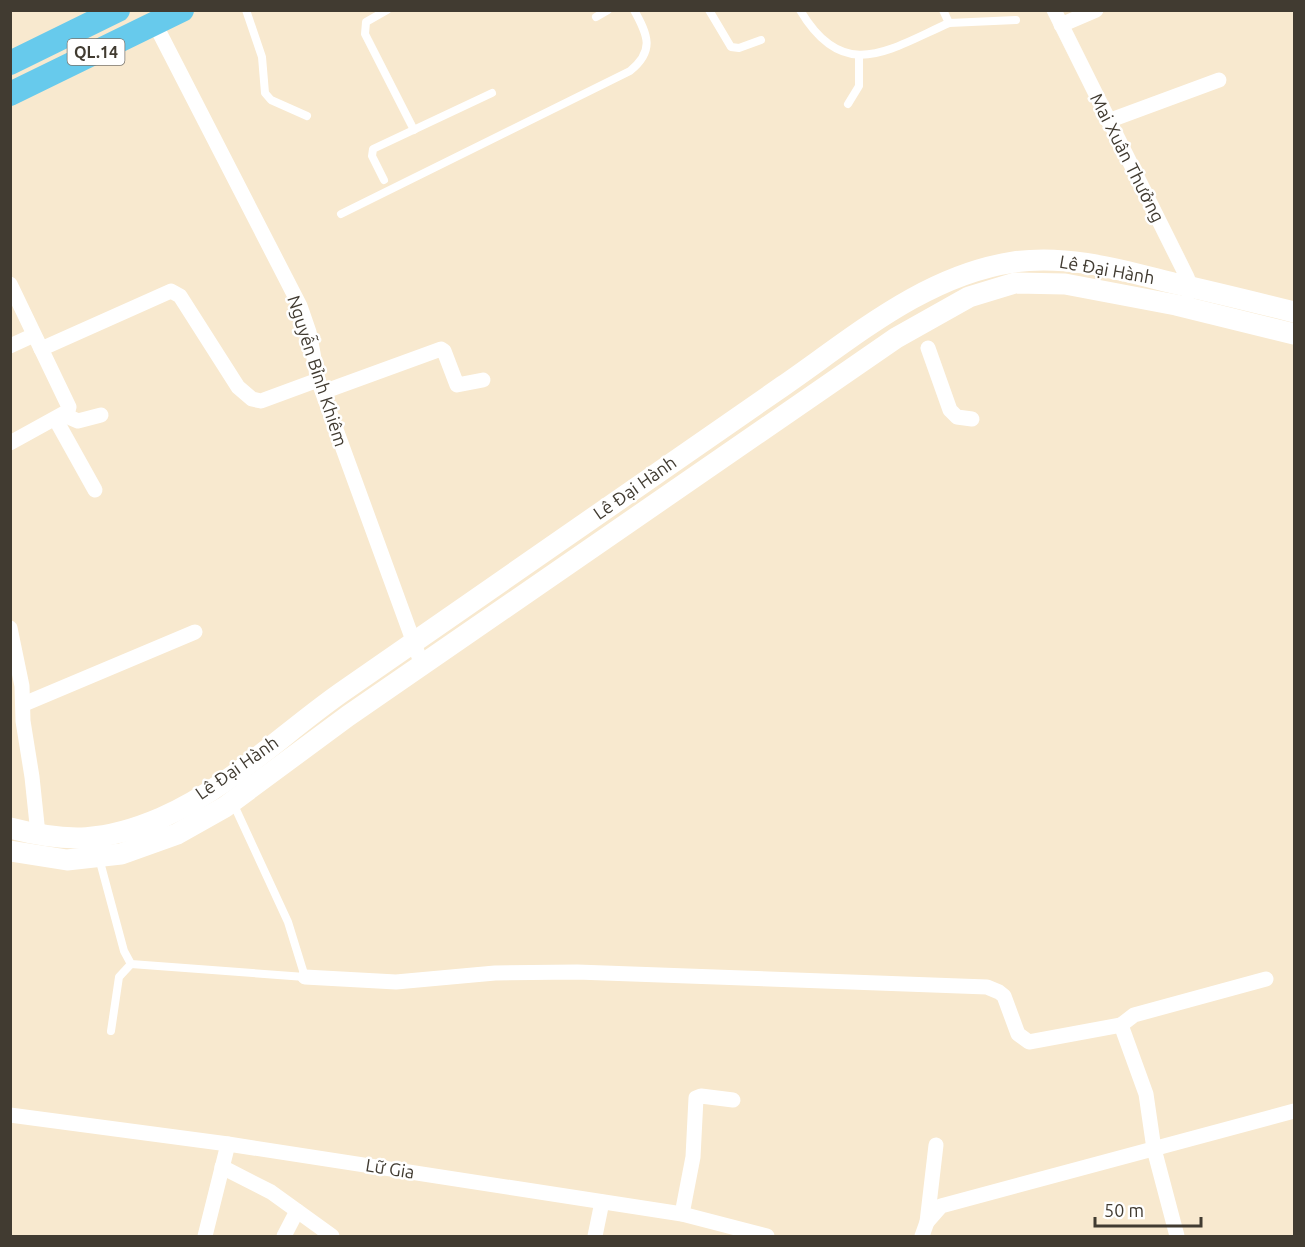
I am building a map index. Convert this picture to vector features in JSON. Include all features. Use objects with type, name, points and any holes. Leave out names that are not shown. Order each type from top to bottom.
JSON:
[{"type":"main road","name":"QL.14","points":[[10,63],[118,10]]},
{"type":"main road","name":"QL.14","points":[[10,94],[182,10]]},
{"type":"main road","name":"Lê Đại Hành","points":[[10,828],[64,840],[113,834],[162,817],[211,790],[337,695],[901,305],[960,274],[1014,262],[1057,260],[1117,269],[1294,312]]},
{"type":"main road","name":"Lê Đại Hành","points":[[10,851],[67,860],[121,854],[177,834],[233,801],[422,665],[896,338],[969,297],[1015,283],[1065,284],[1185,307],[1294,334]]},
{"type":"street","name":"Mai Xuân Thưởng","points":[[1054,10],[1191,287]]},
{"type":"street","points":[[1061,25],[1096,10]]},
{"type":"street","name":"Nguyễn Bỉnh Khiêm","points":[[156,24],[300,306],[309,332],[321,386],[422,665]]},
{"type":"street","points":[[1108,121],[1219,80]]},
{"type":"street","points":[[10,284],[67,402],[68,411],[10,443]]},
{"type":"street","points":[[1185,307],[1191,287]]},
{"type":"street","points":[[41,349],[171,291],[180,296],[238,387],[252,399],[261,400],[321,386],[441,349],[444,351],[457,385],[483,380]]},
{"type":"street","points":[[10,346],[34,335]]},
{"type":"street","points":[[928,348],[950,410],[957,417],[972,419]]},
{"type":"street","points":[[60,417],[78,421],[101,415]]},
{"type":"street","points":[[60,417],[95,490]]},
{"type":"street","points":[[10,628],[24,704],[22,722],[32,777],[38,834]]},
{"type":"street","points":[[24,704],[195,632]]},
{"type":"street","points":[[304,977],[396,982],[495,973],[577,972],[987,987],[1004,996],[1018,1034],[1029,1042],[1121,1024],[1134,1016],[1266,979]]},
{"type":"street","points":[[1121,1024],[1146,1094],[1154,1149],[1177,1236]]},
{"type":"street","points":[[682,1214],[693,1157],[696,1098],[701,1096],[733,1100]]},
{"type":"street","points":[[925,1229],[935,1210],[948,1204],[1294,1111]]},
{"type":"street","name":"Lữ Gia","points":[[10,1115],[228,1144],[682,1214],[767,1236]]},
{"type":"street","points":[[205,1236],[228,1144]]},
{"type":"street","points":[[925,1229],[936,1145]]},
{"type":"street","points":[[222,1167],[253,1181],[332,1236]]},
{"type":"street","points":[[595,1236],[602,1202]]},
{"type":"street","points":[[284,1236],[297,1211]]},
{"type":"lane","points":[[246,10],[262,57],[265,93],[271,100],[306,116]]},
{"type":"lane","points":[[387,10],[366,22],[365,33],[414,130]]},
{"type":"lane","points":[[596,17],[608,10]]},
{"type":"lane","points":[[341,214],[630,71],[641,62],[648,44],[646,32],[634,10]]},
{"type":"lane","points":[[710,10],[731,47],[738,48],[761,40]]},
{"type":"lane","points":[[800,10],[819,38],[829,45],[859,56],[876,55],[949,23],[1016,20]]},
{"type":"lane","points":[[943,10],[949,23]]},
{"type":"lane","points":[[848,104],[859,86],[859,56]]},
{"type":"lane","points":[[384,180],[371,152],[374,148],[492,93]]},
{"type":"lane","points":[[131,964],[304,977],[288,922],[233,801]]},
{"type":"lane","points":[[99,856],[124,951],[131,964]]},
{"type":"lane","points":[[111,1031],[119,977],[131,964]]}]
